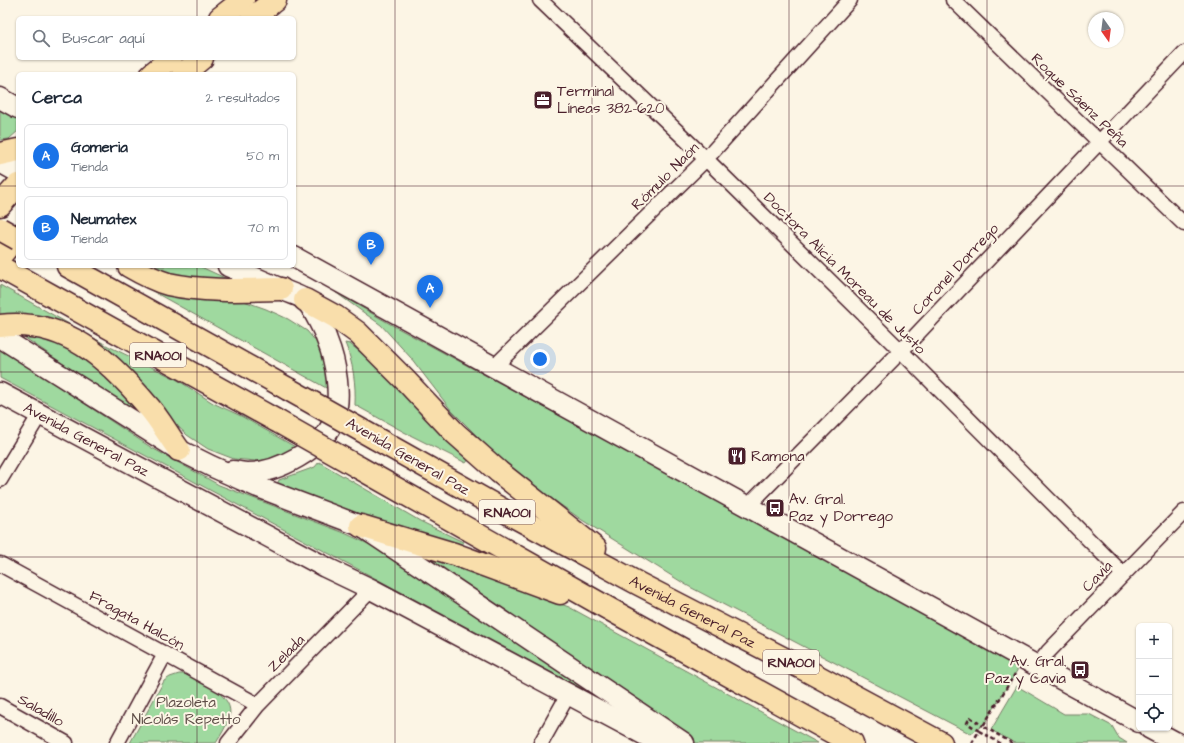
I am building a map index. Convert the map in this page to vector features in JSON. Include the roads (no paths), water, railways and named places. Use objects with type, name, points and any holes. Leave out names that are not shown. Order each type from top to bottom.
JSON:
[{"type":"main road","points":[[223,16],[243,0]]},
{"type":"main road","points":[[255,16],[275,0]]},
{"type":"main road","points":[[154,72],[169,60]]},
{"type":"main road","points":[[185,72],[200,60]]},
{"type":"main road","points":[[0,154],[16,150]]},
{"type":"main road","points":[[0,205],[16,187]]},
{"type":"main road","points":[[0,229],[16,238]]},
{"type":"main road","points":[[0,256],[16,237]]},
{"type":"main road","name":"RNA001","points":[[0,267],[40,288],[611,610],[852,743]]},
{"type":"main road","name":"Avenida General Paz","points":[[72,268],[517,518],[941,743]]},
{"type":"main road","points":[[132,268],[144,275],[167,283],[196,288],[222,290],[281,289]]},
{"type":"main road","points":[[305,300],[336,317],[358,333],[455,433],[499,472],[639,584]]},
{"type":"main road","points":[[0,326],[17,324],[44,328],[66,335],[90,349],[148,406],[179,450]]},
{"type":"main road","points":[[361,526],[454,554],[522,580],[611,610]]},
{"type":"street","name":"Doctora Alicia Moreau de Justo","points":[[540,0],[706,159],[1122,574]]},
{"type":"street","name":"Rómulo Naón","points":[[494,367],[706,159],[850,0]]},
{"type":"street","name":"Roque Sáenz Peña","points":[[953,0],[1184,224]]},
{"type":"street","name":"Coronel Dorrego","points":[[748,506],[901,352],[1184,53]]},
{"type":"street","points":[[0,98],[16,107]]},
{"type":"street","points":[[0,162],[16,171]]},
{"type":"street","points":[[296,258],[1136,720]]},
{"type":"street","points":[[211,466],[246,473],[261,472],[307,452],[326,433],[334,420],[336,403],[337,377],[332,353],[324,330],[305,300],[233,268]]},
{"type":"street","points":[[0,337],[179,450],[258,487],[361,526],[684,743]]},
{"type":"street","name":"Avenida General Paz","points":[[0,393],[318,563],[660,743]]},
{"type":"street","points":[[0,480],[40,414]]},
{"type":"street","name":"Cavia","points":[[1031,663],[1048,652],[1122,574],[1184,512]]},
{"type":"street","name":"Fragata Halcón","points":[[0,564],[258,705]]},
{"type":"street","name":"Zelada","points":[[228,743],[258,705],[371,590]]},
{"type":"street","points":[[117,743],[165,654]]},
{"type":"street","points":[[541,743],[568,695]]},
{"type":"street","name":"Saladillo","points":[[0,706],[66,743]]},
{"type":"street","points":[[1155,731],[1177,743]]},
{"type":"place","name":"Terminal Líneas 382-620","points":[[543,100]]},
{"type":"place","name":"Neumatex","points":[[371,265]]},
{"type":"place","name":"Gomeria","points":[[430,308]]},
{"type":"place","name":"Ramona","points":[[737,456]]},
{"type":"place","name":"Av. Gral. Paz y Dorrego","points":[[775,508]]},
{"type":"place","name":"Av. Gral. Paz y Cavia","points":[[1080,670]]},
{"type":"park label","name":"Plazoleta Nicolás Repetto","points":[[186,710]]}]
